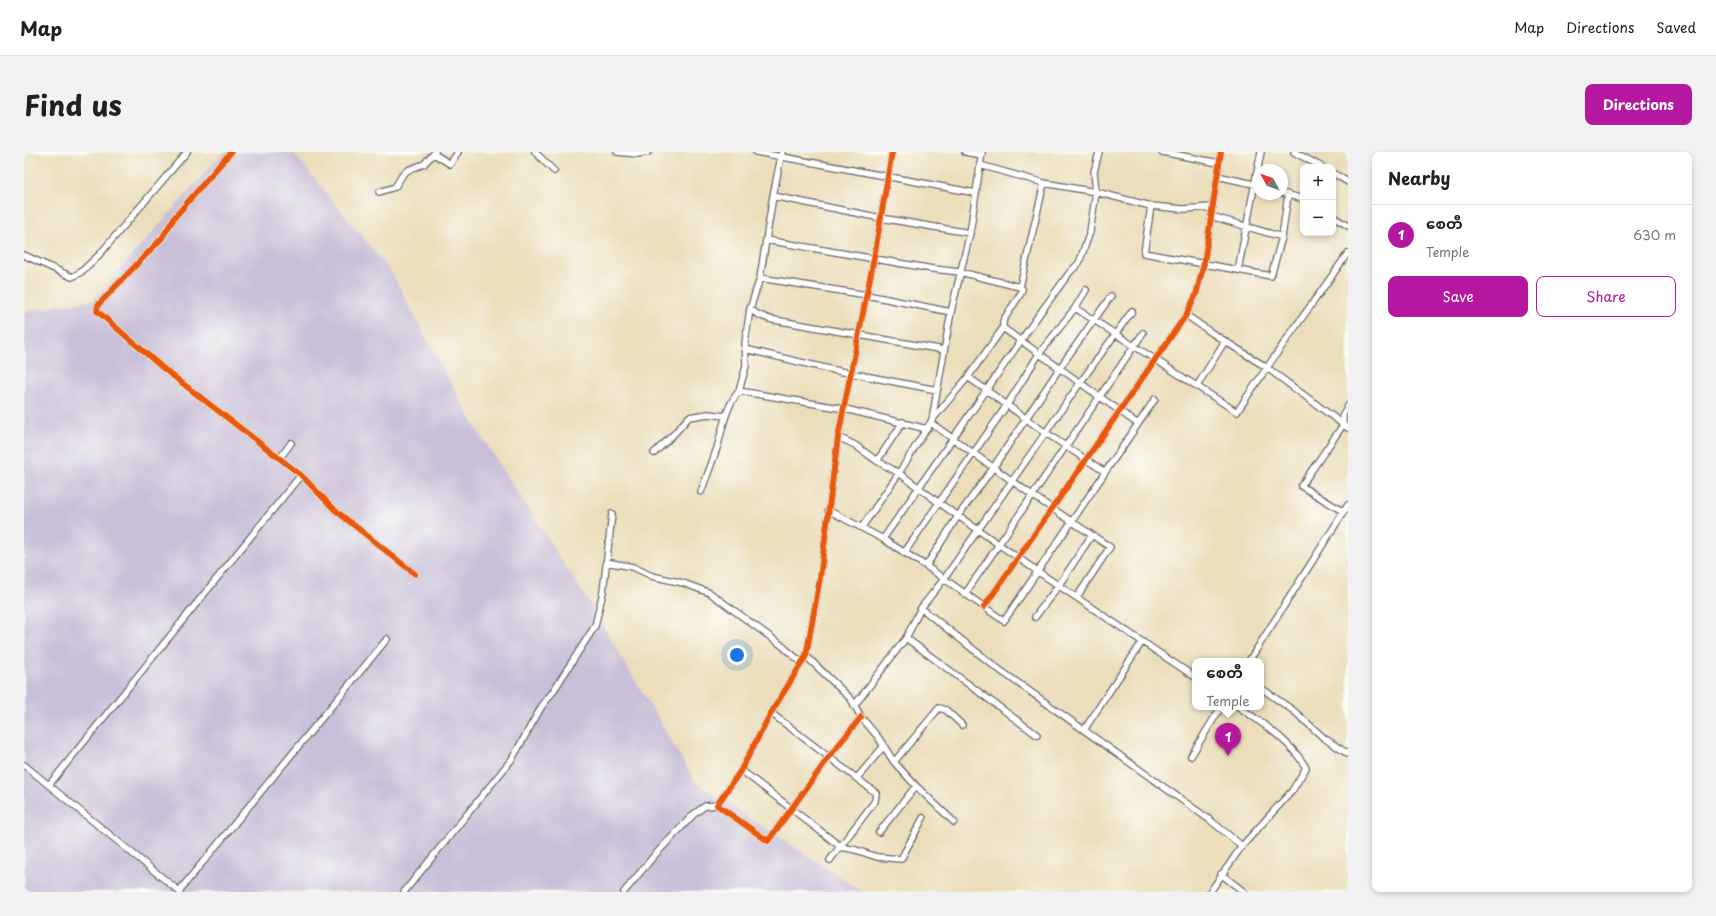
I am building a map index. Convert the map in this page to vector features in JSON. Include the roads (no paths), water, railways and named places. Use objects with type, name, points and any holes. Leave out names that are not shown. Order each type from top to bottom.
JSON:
[{"type":"street","points":[[24,255],[72,277],[81,272],[99,255],[187,152]]},
{"type":"street","points":[[231,152],[174,218],[162,238],[98,305],[97,311],[164,370],[301,475],[335,510],[415,574]]},
{"type":"street","points":[[379,192],[394,186],[403,174],[408,170],[424,164],[434,153],[450,164],[458,152]]},
{"type":"street","points":[[536,152],[554,171]]},
{"type":"street","points":[[617,152],[638,154],[648,152]]},
{"type":"street","points":[[756,152],[781,155],[976,193]]},
{"type":"street","points":[[717,805],[741,770],[771,714],[806,656],[820,578],[838,437],[860,336],[892,152]]},
{"type":"street","points":[[739,391],[845,409],[923,428],[930,424],[951,312],[970,233],[982,153],[965,152]]},
{"type":"street","points":[[882,538],[953,440],[1020,341],[1070,272],[1079,263],[1090,232],[1096,192],[1094,172],[1099,152]]},
{"type":"street","points":[[1162,152],[1219,163]]},
{"type":"street","points":[[984,607],[1051,508],[1186,315],[1196,295],[1204,263],[1221,152]]},
{"type":"street","points":[[1260,164],[1261,152]]},
{"type":"street","points":[[1294,152],[1316,164]]},
{"type":"street","points":[[700,492],[716,449],[725,416],[732,400],[739,391],[746,366],[745,350],[750,309],[760,278],[772,196],[781,155]]},
{"type":"street","points":[[980,165],[1044,183],[1096,192],[1151,206],[1183,209],[1213,207]]},
{"type":"street","points":[[1336,175],[1348,182]]},
{"type":"street","points":[[1217,176],[1252,184]]},
{"type":"street","points":[[862,527],[930,424],[968,377],[1003,328],[1003,321],[1021,293],[1022,289],[1020,287],[1044,183]]},
{"type":"street","points":[[1288,194],[1300,198]]},
{"type":"street","points":[[772,196],[881,218],[970,233]]},
{"type":"street","points":[[1238,270],[1246,226],[1253,200]]},
{"type":"street","points":[[1151,206],[1144,253],[1271,276],[1282,237],[1287,200]]},
{"type":"street","points":[[1211,216],[1282,237]]},
{"type":"street","points":[[1336,219],[1348,226]]},
{"type":"street","points":[[766,240],[933,269],[960,272],[1020,287]]},
{"type":"street","points":[[1075,308],[1237,412],[1266,367],[1348,253]]},
{"type":"street","points":[[760,278],[867,294],[951,312]]},
{"type":"street","points":[[904,552],[1007,405],[1039,354],[1075,308],[1086,290]]},
{"type":"street","points":[[926,566],[958,516],[993,468],[1059,369],[1111,296]]},
{"type":"street","points":[[750,309],[769,319],[944,350]]},
{"type":"street","points":[[854,706],[906,638],[921,608],[944,579],[1080,383],[1132,311]]},
{"type":"street","points":[[1186,315],[1266,367],[1345,426]]},
{"type":"street","points":[[1003,328],[1138,424]]},
{"type":"street","points":[[965,594],[1143,333]]},
{"type":"street","points":[[1196,386],[1225,341]]},
{"type":"street","points":[[745,350],[829,369],[852,372],[937,390]]},
{"type":"street","points":[[968,377],[1046,433],[1105,472]]},
{"type":"street","points":[[828,510],[882,538],[926,566],[1004,620],[1155,399]]},
{"type":"street","points":[[1345,426],[1342,414],[1348,406]]},
{"type":"street","points":[[654,453],[689,417],[708,414],[725,416]]},
{"type":"street","points":[[877,461],[903,422]]},
{"type":"street","points":[[930,424],[1110,547],[1077,598]]},
{"type":"street","points":[[1344,512],[1301,486],[1345,426]]},
{"type":"street","points":[[838,437],[855,445],[877,461],[899,473],[1018,558],[1192,675]]},
{"type":"street","points":[[280,458],[291,443]]},
{"type":"street","points":[[49,785],[301,475]]},
{"type":"street","points":[[1251,658],[1348,505]]},
{"type":"street","points":[[404,892],[512,759],[542,706],[595,626],[599,612],[612,514]]},
{"type":"street","points":[[1035,617],[1059,585],[1092,535]]},
{"type":"street","points":[[606,562],[633,567],[652,576],[683,583],[710,593],[780,644],[802,662]]},
{"type":"street","points":[[921,608],[997,668],[1137,770],[1210,820],[1242,846]]},
{"type":"street","points":[[906,638],[1037,735]]},
{"type":"street","points":[[24,765],[179,892],[387,639]]},
{"type":"street","points":[[1084,730],[1142,642]]},
{"type":"street","points":[[806,656],[851,699],[861,717],[894,762],[916,786],[954,822]]},
{"type":"street","points":[[1264,690],[1294,711],[1324,738],[1348,754]]},
{"type":"street","points":[[894,762],[939,708],[946,710],[962,725]]},
{"type":"street","points":[[1191,756],[1219,710]]},
{"type":"street","points":[[1210,892],[1242,846],[1292,791],[1306,768],[1302,761],[1280,736],[1243,710]]},
{"type":"street","points":[[771,714],[876,793],[877,796],[830,860]]},
{"type":"street","points":[[624,892],[694,814],[705,806],[717,805],[768,842],[829,757],[861,717]]},
{"type":"street","points":[[856,778],[883,747]]},
{"type":"street","points":[[741,770],[841,847],[877,857],[901,858],[922,818]]},
{"type":"street","points":[[879,832],[916,786]]},
{"type":"street","points":[[1222,874],[1244,892]]},
{"type":"place","name":"စေတီ","points":[[1228,756]]}]
